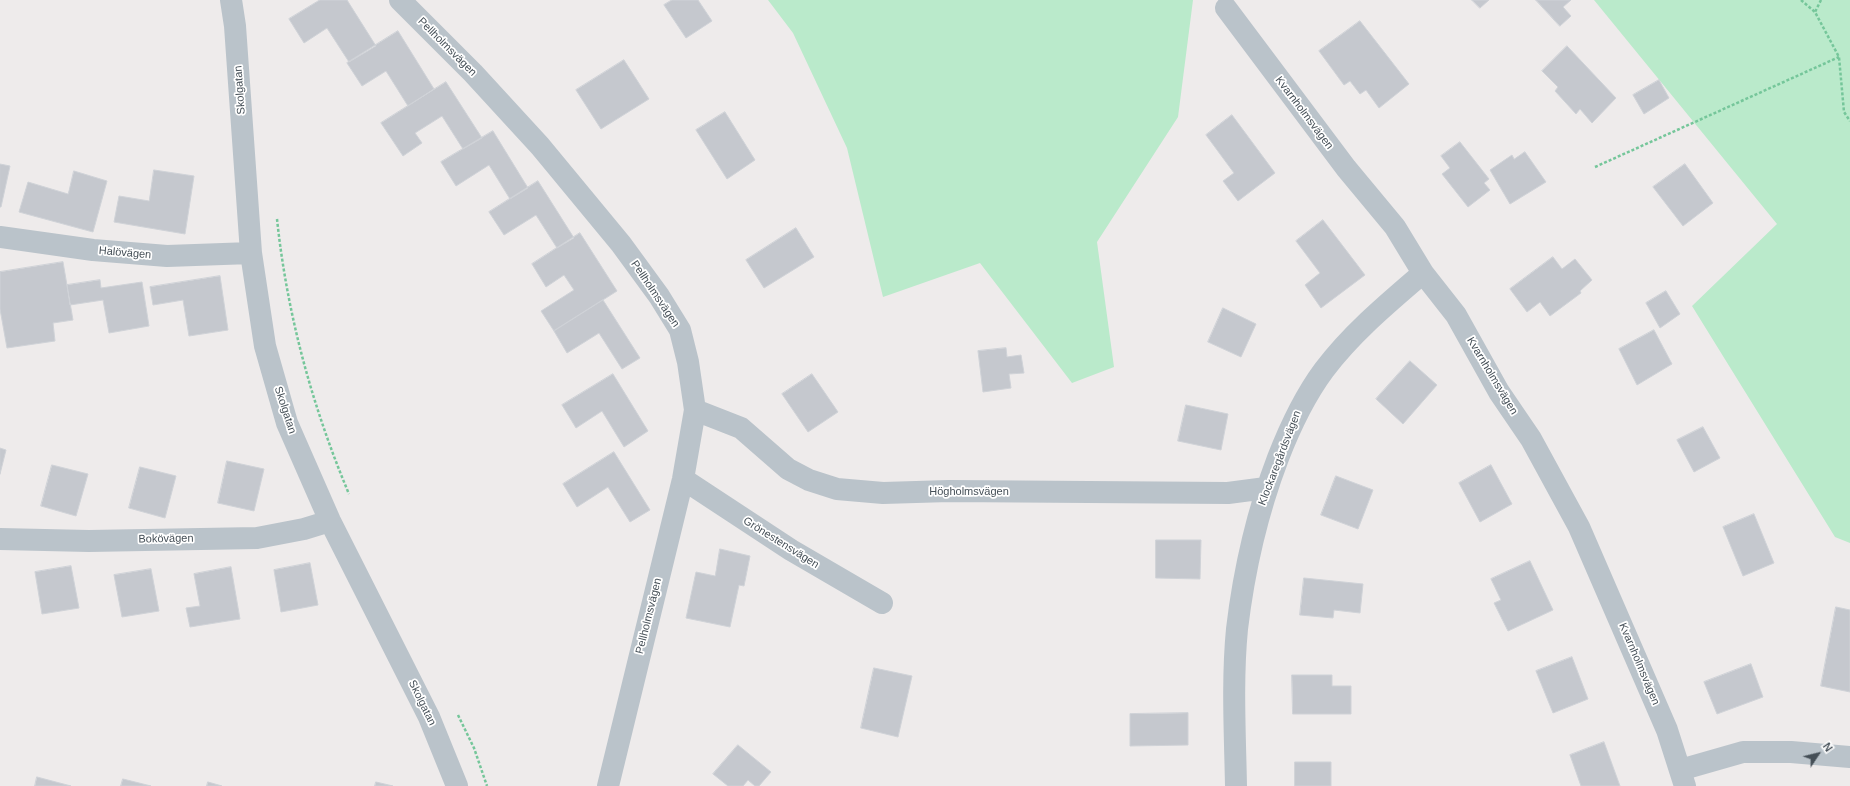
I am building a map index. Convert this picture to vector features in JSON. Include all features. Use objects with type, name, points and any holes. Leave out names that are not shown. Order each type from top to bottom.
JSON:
[{"type":"street","name":"Skolgatan","points":[[231,0],[235,26],[251,253],[265,346],[287,423],[330,522],[429,717],[458,786]]},
{"type":"street","name":"Pellholmsvägen","points":[[400,0],[473,73],[540,146],[621,244],[660,296],[680,330],[688,362],[695,410],[683,479],[608,786]]},
{"type":"street","name":"Kvarnholmsvägen","points":[[1226,8],[1346,168],[1395,228],[1423,273],[1456,315],[1499,392],[1531,440],[1579,527],[1667,730],[1683,778]]},
{"type":"street","name":"Halövägen","points":[[0,237],[93,250],[167,256],[251,253]]},
{"type":"street","name":"Klockaregårdsvägen","points":[[1236,786],[1235,711],[1237,629],[1252,538],[1266,488],[1299,409],[1324,370],[1358,331],[1423,273]]},
{"type":"street","name":"Högholmsvägen","points":[[695,410],[741,428],[788,469],[809,480],[837,489],[883,493],[949,491],[1228,492],[1266,488]]},
{"type":"street","name":"Grönestensvägen","points":[[683,479],[791,550],[882,603]]},
{"type":"street","name":"Bokövägen","points":[[0,539],[88,541],[257,538],[304,529],[330,522]]},
{"type":"street","points":[[1683,778],[1743,752],[1791,752],[1850,757]]},
{"type":"path","points":[[1801,0],[1815,12],[1839,57],[1844,112],[1850,121]]},
{"type":"path","points":[[1815,12],[1821,0]]},
{"type":"path","points":[[1595,167],[1839,57]]},
{"type":"path","points":[[276,215],[285,282],[308,383],[328,445],[349,496]]},
{"type":"path","points":[[457,713],[474,748],[487,786]]},
{"type":"green space","points":[[768,0],[1193,0],[1178,117],[1097,242],[1114,367],[1072,383],[980,263],[883,297],[847,148],[793,33]]},
{"type":"green space","points":[[1594,0],[1850,0],[1850,543],[1835,537],[1692,306],[1777,224]]},
{"type":"building","points":[[320,0],[347,0],[376,46],[349,62],[327,28],[304,43],[289,19]]},
{"type":"building","points":[[672,0],[698,0],[712,21],[686,38],[664,5]]},
{"type":"building","points":[[1472,0],[1489,0],[1480,8]]},
{"type":"building","points":[[1536,0],[1571,0],[1563,7],[1571,16],[1560,26]]},
{"type":"building","points":[[1360,21],[1409,84],[1379,108],[1366,90],[1360,94],[1350,81],[1344,85],[1319,51]]},
{"type":"building","points":[[398,31],[434,89],[408,106],[386,71],[362,86],[347,63]]},
{"type":"building","points":[[1567,46],[1616,98],[1592,123],[1580,109],[1576,114],[1555,91],[1558,87],[1542,71]]},
{"type":"building","points":[[624,60],[649,99],[601,129],[576,90]]},
{"type":"building","points":[[1659,80],[1669,98],[1644,114],[1633,95]]},
{"type":"building","points":[[446,82],[482,138],[463,149],[442,116],[415,133],[422,143],[403,156],[381,123]]},
{"type":"building","points":[[725,112],[755,160],[727,179],[696,130]]},
{"type":"building","points":[[1232,115],[1275,173],[1238,201],[1223,181],[1234,173],[1206,135]]},
{"type":"building","points":[[493,131],[528,188],[510,199],[489,165],[456,186],[441,162]]},
{"type":"building","points":[[1460,142],[1489,179],[1484,183],[1490,190],[1468,207],[1442,174],[1450,168],[1441,156]]},
{"type":"building","points":[[1525,152],[1546,182],[1510,204],[1490,170],[1512,155],[1514,159]]},
{"type":"building","points":[[0,164],[10,166],[1,207],[0,207]]},
{"type":"building","points":[[1685,164],[1713,203],[1683,226],[1653,187]]},
{"type":"building","points":[[154,170],[194,176],[185,234],[114,222],[119,196],[149,201]]},
{"type":"building","points":[[74,171],[107,181],[93,232],[19,212],[28,182],[68,194]]},
{"type":"building","points":[[538,181],[574,238],[557,248],[536,215],[504,235],[489,212]]},
{"type":"building","points":[[1323,220],[1365,275],[1321,308],[1305,285],[1320,273],[1296,241]]},
{"type":"building","points":[[796,228],[814,257],[764,288],[746,260]]},
{"type":"building","points":[[580,233],[617,291],[554,331],[541,311],[574,290],[564,275],[546,287],[532,264]]},
{"type":"building","points":[[1553,257],[1562,269],[1575,259],[1592,280],[1580,291],[1581,293],[1550,316],[1540,302],[1527,312],[1510,289]]},
{"type":"building","points":[[63,262],[73,320],[53,323],[55,341],[7,348],[0,309],[0,272]]},
{"type":"building","points":[[220,276],[228,330],[189,336],[183,300],[153,305],[150,287]]},
{"type":"building","points":[[100,280],[101,288],[142,282],[149,326],[109,333],[103,300],[70,305],[67,285]]},
{"type":"building","points":[[1666,291],[1680,314],[1660,328],[1646,303]]},
{"type":"building","points":[[603,300],[640,358],[622,369],[599,333],[567,353],[554,331]]},
{"type":"building","points":[[1223,308],[1256,324],[1241,357],[1208,342]]},
{"type":"building","points":[[1654,330],[1672,364],[1637,385],[1619,349]]},
{"type":"building","points":[[1006,348],[1007,357],[1021,355],[1024,373],[1009,374],[1011,388],[983,392],[978,351]]},
{"type":"building","points":[[1410,361],[1437,385],[1403,424],[1376,399]]},
{"type":"building","points":[[613,374],[648,431],[624,447],[602,411],[576,428],[562,405]]},
{"type":"building","points":[[812,374],[838,412],[808,432],[782,394]]},
{"type":"building","points":[[1186,405],[1228,414],[1221,450],[1178,441]]},
{"type":"building","points":[[1703,427],[1720,458],[1694,472],[1677,440]]},
{"type":"building","points":[[0,448],[6,450],[0,474]]},
{"type":"building","points":[[614,452],[650,510],[630,522],[608,487],[577,507],[563,484]]},
{"type":"building","points":[[227,461],[264,469],[254,511],[218,503]]},
{"type":"building","points":[[52,465],[88,474],[76,516],[41,506]]},
{"type":"building","points":[[1491,465],[1512,504],[1480,522],[1459,483]]},
{"type":"building","points":[[140,467],[176,476],[165,518],[129,508]]},
{"type":"building","points":[[1336,476],[1373,490],[1358,529],[1321,515]]},
{"type":"building","points":[[1754,514],[1774,563],[1743,576],[1723,527]]},
{"type":"building","points":[[1156,540],[1201,540],[1200,579],[1156,578]]},
{"type":"building","points":[[720,549],[750,556],[744,586],[739,585],[730,627],[686,618],[696,572],[715,576]]},
{"type":"building","points":[[1530,561],[1553,610],[1508,631],[1494,603],[1501,600],[1491,579]]},
{"type":"building","points":[[310,563],[318,605],[281,612],[274,570]]},
{"type":"building","points":[[71,566],[79,608],[42,614],[35,572]]},
{"type":"building","points":[[231,567],[240,619],[190,627],[186,608],[200,606],[194,574]]},
{"type":"building","points":[[151,569],[159,611],[122,617],[114,575]]},
{"type":"building","points":[[1304,578],[1363,584],[1360,613],[1334,610],[1333,618],[1300,615]]},
{"type":"building","points":[[1836,607],[1850,610],[1850,692],[1821,686]]},
{"type":"building","points":[[1572,657],[1588,699],[1553,713],[1536,671]]},
{"type":"building","points":[[1751,664],[1763,697],[1717,714],[1704,682]]},
{"type":"building","points":[[874,668],[912,676],[898,737],[861,728]]},
{"type":"building","points":[[1292,675],[1332,675],[1332,686],[1351,686],[1351,714],[1293,714]]},
{"type":"building","points":[[1188,713],[1188,745],[1130,746],[1130,714]]},
{"type":"building","points":[[1604,742],[1620,786],[1581,786],[1570,755]]},
{"type":"building","points":[[738,745],[771,772],[759,786],[755,786],[748,780],[743,786],[728,786],[713,774]]},
{"type":"building","points":[[1295,762],[1331,762],[1331,786],[1295,786]]},
{"type":"building","points":[[37,777],[71,786],[35,786]]},
{"type":"building","points":[[123,779],[151,786],[121,786]]},
{"type":"building","points":[[208,782],[222,786],[207,786]]},
{"type":"building","points":[[376,782],[393,786],[375,786]]}]
